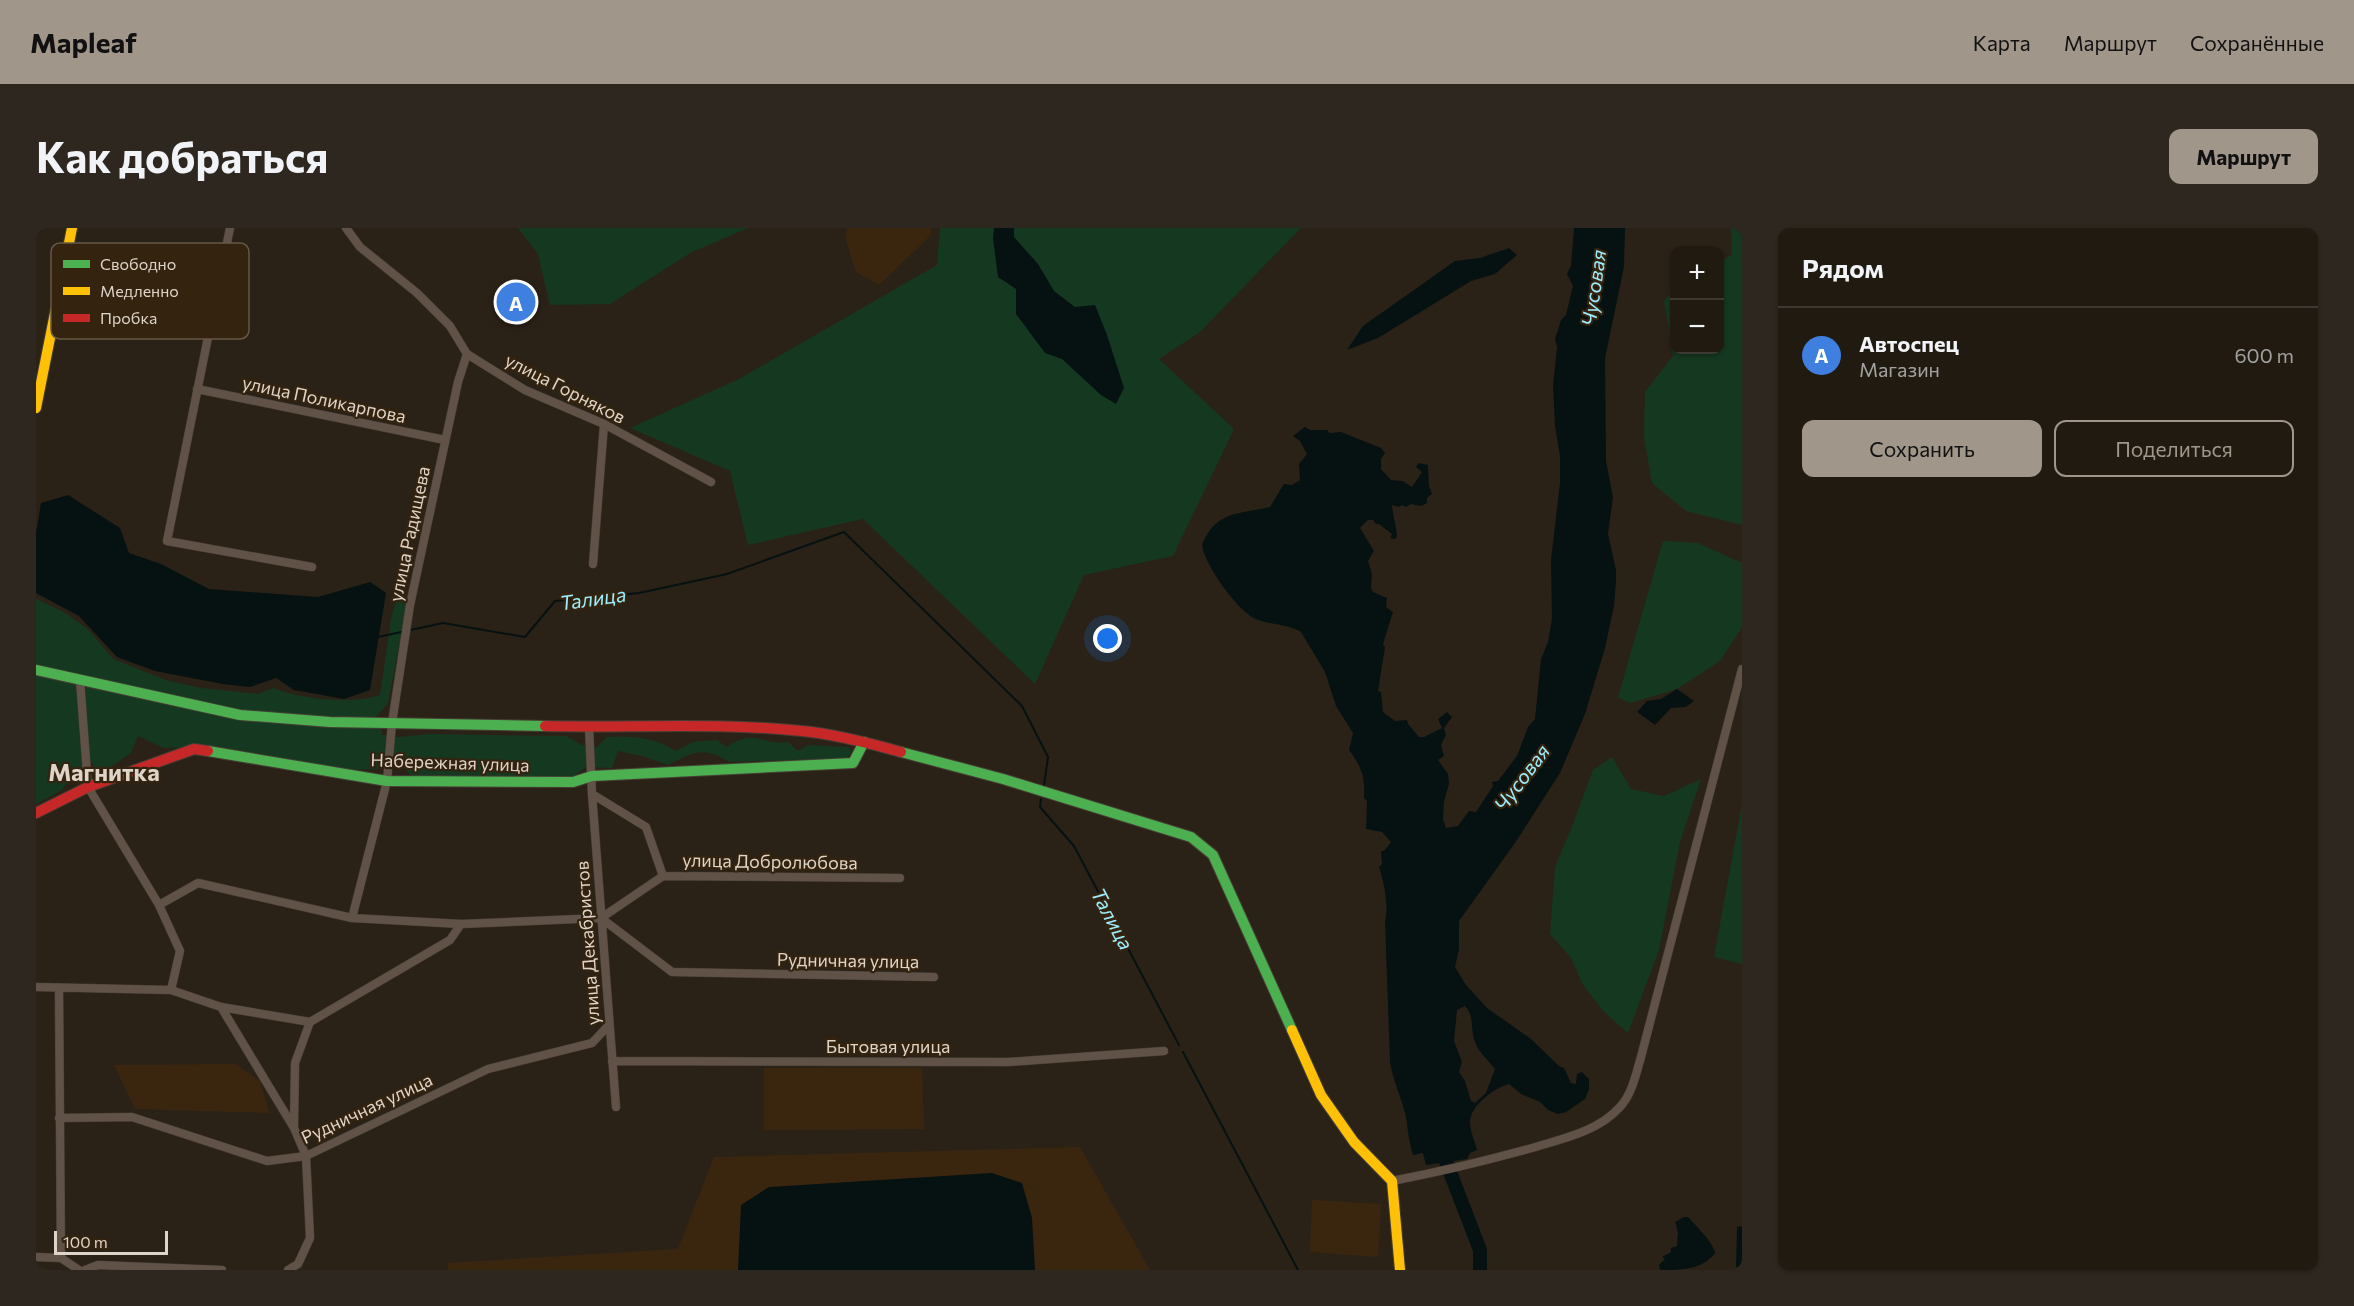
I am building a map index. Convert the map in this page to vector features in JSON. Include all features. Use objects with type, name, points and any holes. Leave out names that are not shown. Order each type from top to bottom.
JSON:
[{"type":"street","points":[[69,243],[72,228]]},
{"type":"street","points":[[227,243],[230,228]]},
{"type":"street","name":"улица Горняков","points":[[346,228],[360,248],[417,293],[450,326],[467,354],[525,390],[604,424],[711,482]]},
{"type":"street","points":[[36,408],[51,333]]},
{"type":"street","points":[[207,339],[167,541],[312,567]]},
{"type":"street","name":"улица Радищева","points":[[352,918],[387,781],[392,723],[410,605],[458,381],[467,354]]},
{"type":"street","name":"улица Поликарпова","points":[[196,389],[445,440]]},
{"type":"street","points":[[593,564],[604,424]]},
{"type":"street","points":[[1392,1182],[1483,1162],[1571,1136],[1598,1125],[1619,1108],[1627,1098],[1641,1057],[1742,669]]},
{"type":"street","points":[[36,670],[240,715],[330,722],[589,727],[725,726],[804,731],[864,742],[1003,779],[1191,837],[1213,855],[1321,1095],[1354,1142],[1392,1182],[1400,1270]]},
{"type":"street","points":[[80,680],[88,787],[159,905],[180,951],[171,990]]},
{"type":"street","name":"улица Декабристов","points":[[589,727],[615,1107]]},
{"type":"street","name":"Набережная улица","points":[[36,813],[88,787],[194,749],[387,781],[573,782],[592,776],[853,763],[864,742]]},
{"type":"street","points":[[592,795],[646,827],[663,876]]},
{"type":"street","name":"улица Добролюбова","points":[[601,918],[663,876],[900,878]]},
{"type":"street","points":[[159,905],[198,883],[352,918],[461,924],[601,918]]},
{"type":"street","name":"Рудничная улица","points":[[601,918],[672,972],[934,977]]},
{"type":"street","points":[[294,1128],[295,1063],[310,1022],[450,940],[461,924]]},
{"type":"street","points":[[36,987],[171,990],[221,1007],[310,1022]]},
{"type":"street","points":[[59,988],[61,1258]]},
{"type":"street","points":[[221,1007],[294,1128],[306,1156],[310,1238],[298,1264],[288,1270]]},
{"type":"street","name":"Рудничная улица","points":[[59,1118],[132,1118],[267,1161],[306,1156],[488,1069],[592,1043],[609,1026]]},
{"type":"street","name":"Бытовая улица","points":[[612,1062],[1008,1062],[1164,1051]]},
{"type":"street","points":[[36,1257],[61,1258],[79,1270]]},
{"type":"street","points":[[86,1270],[98,1265],[222,1270]]},
{"type":"shaded area","points":[[847,228],[931,228],[931,235],[879,285],[856,272],[846,240]]},
{"type":"shaded area","points":[[235,1064],[260,1081],[269,1113],[135,1109],[114,1065]]},
{"type":"shaded area","points":[[764,1068],[922,1068],[924,1129],[764,1130]]},
{"type":"shaded area","points":[[1080,1147],[1150,1270],[448,1270],[448,1263],[678,1249],[714,1157]]},
{"type":"shaded area","points":[[1312,1200],[1381,1204],[1378,1257],[1310,1252]]},
{"type":"green space","points":[[518,228],[748,228],[692,252],[610,304],[550,305],[538,254]]},
{"type":"green space","points":[[940,228],[1301,228],[1200,332],[1159,359],[1234,429],[1173,556],[1084,575],[1035,684],[863,519],[748,545],[730,471],[630,428],[739,379],[937,265]]},
{"type":"green space","points":[[1731,228],[1742,228],[1742,525],[1686,511],[1652,483],[1644,437],[1645,392],[1673,354],[1724,354],[1724,260],[1732,254]]},
{"type":"green space","points":[[1670,294],[1670,338],[1664,301]]},
{"type":"green space","points":[[1663,541],[1698,543],[1742,563],[1742,627],[1720,661],[1677,689],[1630,703],[1618,697]]},
{"type":"green space","points":[[398,595],[408,599],[388,703],[376,717],[383,735],[399,737],[429,734],[566,736],[582,745],[597,747],[607,737],[635,737],[659,742],[676,751],[693,742],[717,740],[726,747],[745,738],[758,738],[771,742],[788,742],[798,751],[808,745],[848,747],[852,752],[847,758],[730,762],[705,752],[692,754],[668,765],[618,751],[612,768],[586,767],[574,776],[411,777],[400,760],[383,756],[378,769],[352,770],[215,746],[164,748],[138,736],[131,753],[99,775],[91,762],[73,774],[62,790],[36,804],[36,599],[64,612],[89,630],[113,659],[166,680],[201,688],[258,694],[273,688],[312,698],[355,700],[380,695],[391,619]]},
{"type":"green space","points":[[1612,757],[1631,789],[1664,796],[1701,779],[1680,842],[1659,950],[1628,1033],[1605,1013],[1583,985],[1571,958],[1550,934],[1555,867],[1593,770]]},
{"type":"green space","points":[[1742,804],[1742,964],[1714,957]]},
{"type":"water","points":[[994,228],[1014,228],[1014,237],[1038,264],[1054,291],[1075,307],[1095,305],[1124,388],[1116,404],[1101,395],[1062,359],[1045,353],[1016,314],[1016,289],[998,277],[993,238]]},
{"type":"water","points":[[1574,228],[1625,228],[1624,267],[1605,358],[1606,461],[1613,497],[1608,534],[1616,570],[1614,606],[1605,648],[1585,714],[1560,773],[1515,843],[1459,921],[1459,949],[1455,967],[1466,985],[1487,1008],[1531,1039],[1564,1068],[1571,1083],[1576,1084],[1577,1074],[1582,1072],[1589,1079],[1589,1089],[1585,1099],[1566,1112],[1558,1114],[1548,1110],[1540,1102],[1521,1094],[1509,1084],[1503,1086],[1484,1098],[1471,1116],[1471,1129],[1477,1150],[1470,1153],[1467,1159],[1426,1165],[1423,1153],[1413,1155],[1406,1117],[1390,1062],[1386,902],[1379,867],[1382,864],[1381,852],[1391,842],[1382,832],[1366,829],[1367,801],[1364,798],[1363,778],[1360,767],[1349,750],[1353,733],[1336,706],[1325,672],[1301,632],[1290,627],[1261,621],[1249,615],[1232,598],[1215,575],[1202,545],[1207,534],[1221,520],[1238,513],[1270,507],[1284,484],[1292,485],[1300,480],[1299,464],[1307,454],[1300,441],[1293,436],[1305,427],[1310,430],[1327,430],[1330,433],[1341,432],[1381,448],[1385,453],[1381,459],[1381,469],[1391,480],[1403,481],[1412,487],[1422,472],[1416,467],[1419,463],[1428,465],[1429,486],[1432,494],[1427,498],[1427,503],[1421,506],[1411,504],[1406,507],[1392,505],[1397,536],[1395,539],[1390,538],[1392,534],[1373,520],[1368,520],[1360,528],[1374,551],[1368,561],[1372,574],[1371,588],[1373,592],[1387,598],[1386,607],[1393,612],[1383,644],[1385,647],[1378,691],[1381,692],[1383,712],[1395,721],[1407,720],[1419,737],[1424,737],[1442,728],[1438,719],[1447,712],[1452,717],[1444,728],[1446,735],[1441,745],[1444,756],[1438,760],[1448,774],[1449,784],[1444,801],[1443,819],[1446,828],[1458,826],[1469,811],[1476,812],[1493,786],[1492,782],[1498,781],[1517,756],[1528,727],[1535,719],[1541,659],[1548,642],[1552,619],[1551,560],[1560,483],[1560,456],[1555,426],[1553,385],[1557,347],[1555,339],[1561,320],[1566,315],[1573,286],[1567,274],[1571,266]],"holes":[[[1465,1006],[1468,1010],[1476,1046],[1495,1069],[1486,1093],[1475,1103],[1471,1101],[1465,1081],[1459,1072],[1462,1062],[1454,1041],[1457,1010]]]},
{"type":"water","points":[[1509,248],[1517,255],[1495,274],[1471,281],[1378,338],[1347,350],[1363,326],[1455,261],[1480,258]]},
{"type":"water","points":[[68,495],[120,528],[129,553],[161,564],[209,589],[318,597],[370,582],[386,593],[370,690],[344,699],[294,690],[276,678],[250,687],[223,684],[155,671],[117,657],[79,616],[36,593],[36,533],[41,503]]},
{"type":"water","points":[[1677,689],[1694,701],[1686,707],[1671,708],[1655,725],[1637,712],[1647,701],[1661,699]]},
{"type":"water","points":[[992,1173],[1022,1183],[1032,1218],[1035,1270],[738,1270],[741,1205],[769,1187]]},
{"type":"water","points":[[1688,1217],[1704,1235],[1715,1253],[1698,1266],[1660,1270],[1659,1265],[1665,1259],[1662,1257],[1671,1252],[1671,1248],[1677,1246],[1678,1232],[1675,1222]]},
{"type":"water","points":[[1742,1226],[1742,1270],[1739,1270],[1736,1267],[1737,1227]]},
{"type":"waterway","name":"Талица","points":[[377,634],[378,637],[443,623],[525,637],[555,601],[639,593],[727,574],[844,532],[1022,706],[1048,757],[1044,785]]},
{"type":"waterway","name":"Талица","points":[[1041,799],[1040,807],[1074,846],[1179,1045]]},
{"type":"waterway","name":"Талица","points":[[1183,1052],[1298,1270]]},
{"type":"waterway","name":"Чусовая","points":[[1440,1146],[1480,1250],[1480,1270]]},
{"type":"traffic: fast","points":[[36,670],[240,715],[330,722],[545,726]]},
{"type":"traffic: fast","points":[[208,751],[387,781],[573,782],[592,776],[853,763],[864,742]]},
{"type":"traffic: fast","points":[[901,752],[1003,779],[1191,837],[1213,855],[1292,1030]]},
{"type":"traffic: slow","points":[[69,243],[72,228]]},
{"type":"traffic: slow","points":[[36,408],[51,333]]},
{"type":"traffic: slow","points":[[1292,1030],[1321,1095],[1354,1142],[1392,1181],[1400,1270]]},
{"type":"traffic: jam","points":[[545,726],[770,728],[827,734],[901,752]]},
{"type":"traffic: jam","points":[[36,813],[88,787],[194,749],[208,751]]},
{"type":"place","name":"Автоспец","points":[[516,302]]},
{"type":"district","name":"Магнитка","points":[[104,773]]}]
